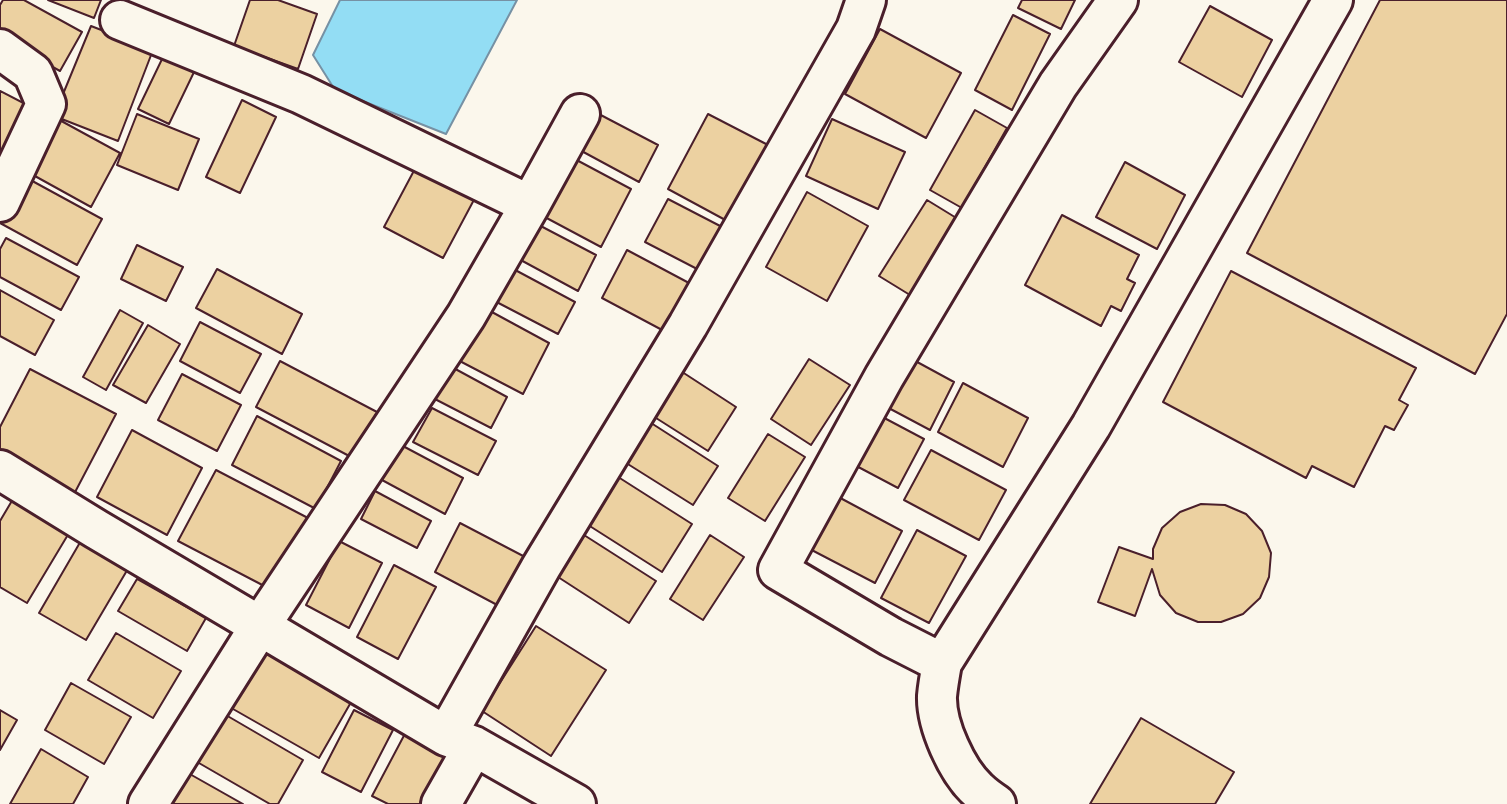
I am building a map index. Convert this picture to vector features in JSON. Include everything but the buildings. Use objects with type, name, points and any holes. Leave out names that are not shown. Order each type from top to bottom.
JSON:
[{"type":"street","points":[[441,804],[460,741],[541,566],[695,313],[856,29],[866,0]]},
{"type":"street","points":[[942,663],[891,637],[778,570],[884,377],[1058,85],[1118,0]]},
{"type":"street","points":[[996,804],[977,789],[956,760],[943,732],[937,695],[942,663],[1091,426],[1333,0]]},
{"type":"street","points":[[120,20],[301,94],[530,205]]},
{"type":"street","points":[[0,49],[33,73],[46,104],[0,202]]},
{"type":"street","points":[[148,804],[260,626],[467,316],[580,114]]},
{"type":"street","points":[[0,470],[260,626],[576,804]]},
{"type":"water","points":[[340,0],[517,0],[446,134],[335,90],[313,55]]}]
